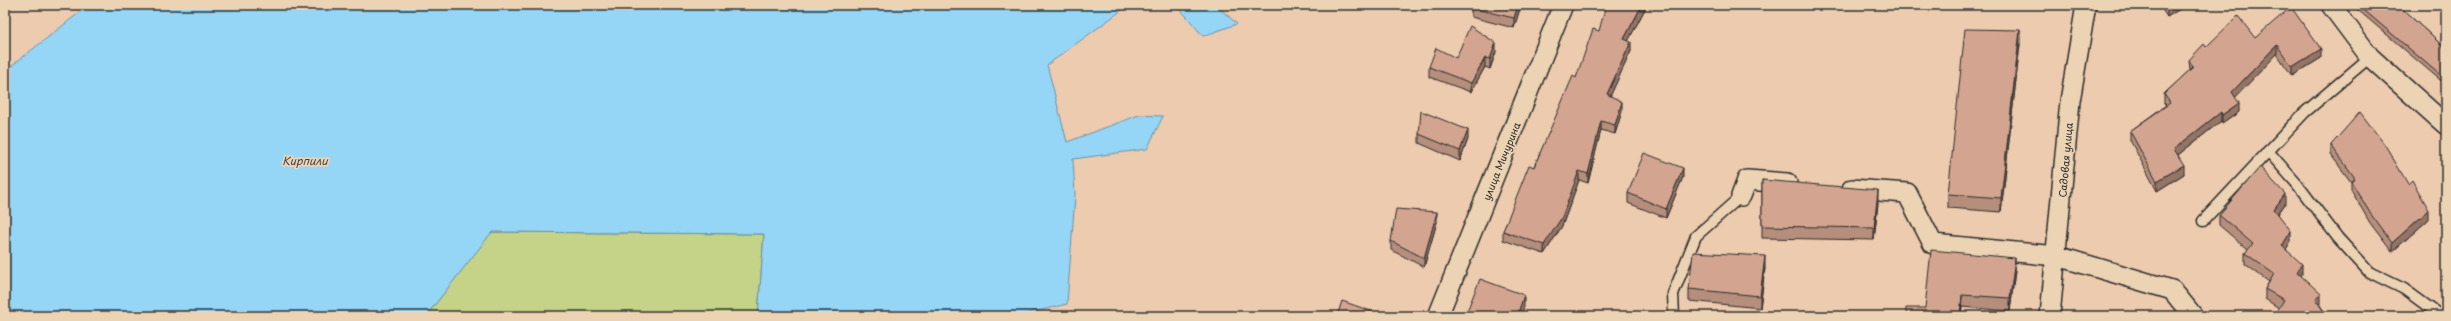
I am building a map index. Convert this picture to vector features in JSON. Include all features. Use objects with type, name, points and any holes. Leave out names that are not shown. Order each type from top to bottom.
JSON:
[{"type":"street","name":"улица Мичурина","points":[[1438,316],[1563,5]]},
{"type":"street","name":"Садовая улица","points":[[2050,316],[2057,256],[2070,101],[2086,5]]},
{"type":"street","points":[[2331,5],[2370,57],[2446,125]]},
{"type":"street","points":[[1741,196],[1747,180],[1808,185]]},
{"type":"street","points":[[1831,187],[1907,193],[1933,244],[2057,256],[2172,290],[2193,316]]},
{"type":"lane","points":[[2203,221],[2304,113],[2370,57]]},
{"type":"lane","points":[[2268,151],[2298,184],[2338,238],[2369,272],[2404,289],[2441,316]]},
{"type":"lane","points":[[1674,316],[1673,294],[1696,236],[1741,196]]},
{"type":"green space","points":[[491,232],[764,234],[758,316],[426,316]]},
{"type":"water","name":"Кирпили","points":[[89,5],[1129,5],[1047,65],[1067,142],[1139,115],[1163,116],[1147,149],[1073,159],[1075,195],[1067,304],[1016,316],[758,316],[764,234],[492,232],[426,316],[5,316],[5,71]]},
{"type":"water","points":[[1177,5],[1216,5],[1237,24],[1203,36]]},
{"type":"building","points":[[1472,5],[1518,5],[1514,18],[1471,8]]},
{"type":"building","points":[[1606,5],[1642,5],[1624,39],[1631,42],[1607,94],[1622,102],[1615,125],[1601,121],[1588,174],[1579,171],[1562,217],[1544,245],[1503,231],[1529,165],[1534,167],[1573,76],[1576,78],[1593,29],[1599,31]]},
{"type":"building","points":[[2358,5],[2398,5],[2446,49],[2446,80]]},
{"type":"building","points":[[2291,7],[2321,49],[2292,67],[2277,45],[2232,92],[2239,103],[2222,115],[2221,112],[2174,149],[2184,165],[2157,181],[2130,131],[2170,103],[2164,94],[2193,67],[2189,60],[2204,44],[2206,47],[2238,16],[2255,38]]},
{"type":"building","points":[[1470,26],[1496,43],[1490,59],[1485,58],[1471,83],[1429,67],[1436,48],[1456,58]]},
{"type":"building","points":[[1965,29],[2020,30],[2001,198],[1948,194]]},
{"type":"building","points":[[1421,111],[1468,130],[1460,151],[1419,134]]},
{"type":"building","points":[[2360,112],[2385,145],[2408,184],[2412,180],[2429,210],[2392,243],[2370,213],[2351,181],[2355,178],[2331,145]]},
{"type":"building","points":[[1644,153],[1683,168],[1666,209],[1628,193]]},
{"type":"building","points":[[2260,167],[2285,194],[2274,209],[2291,231],[2282,246],[2302,264],[2297,272],[2321,294],[2316,300],[2327,316],[2278,316],[2275,314],[2284,300],[2265,289],[2274,274],[2245,253],[2253,244],[2219,215]]},
{"type":"building","points":[[1762,180],[1878,190],[1874,228],[1762,226]]},
{"type":"building","points":[[1396,209],[1437,212],[1424,258],[1391,241]]},
{"type":"building","points":[[1931,250],[2015,258],[2010,298],[1962,295],[1960,316],[1906,316],[1906,308],[1925,308]]},
{"type":"building","points":[[1693,252],[1765,256],[1760,296],[1689,289]]},
{"type":"building","points":[[1480,279],[1524,295],[1517,316],[1465,316]]},
{"type":"building","points":[[1342,301],[1385,316],[1337,316]]}]
